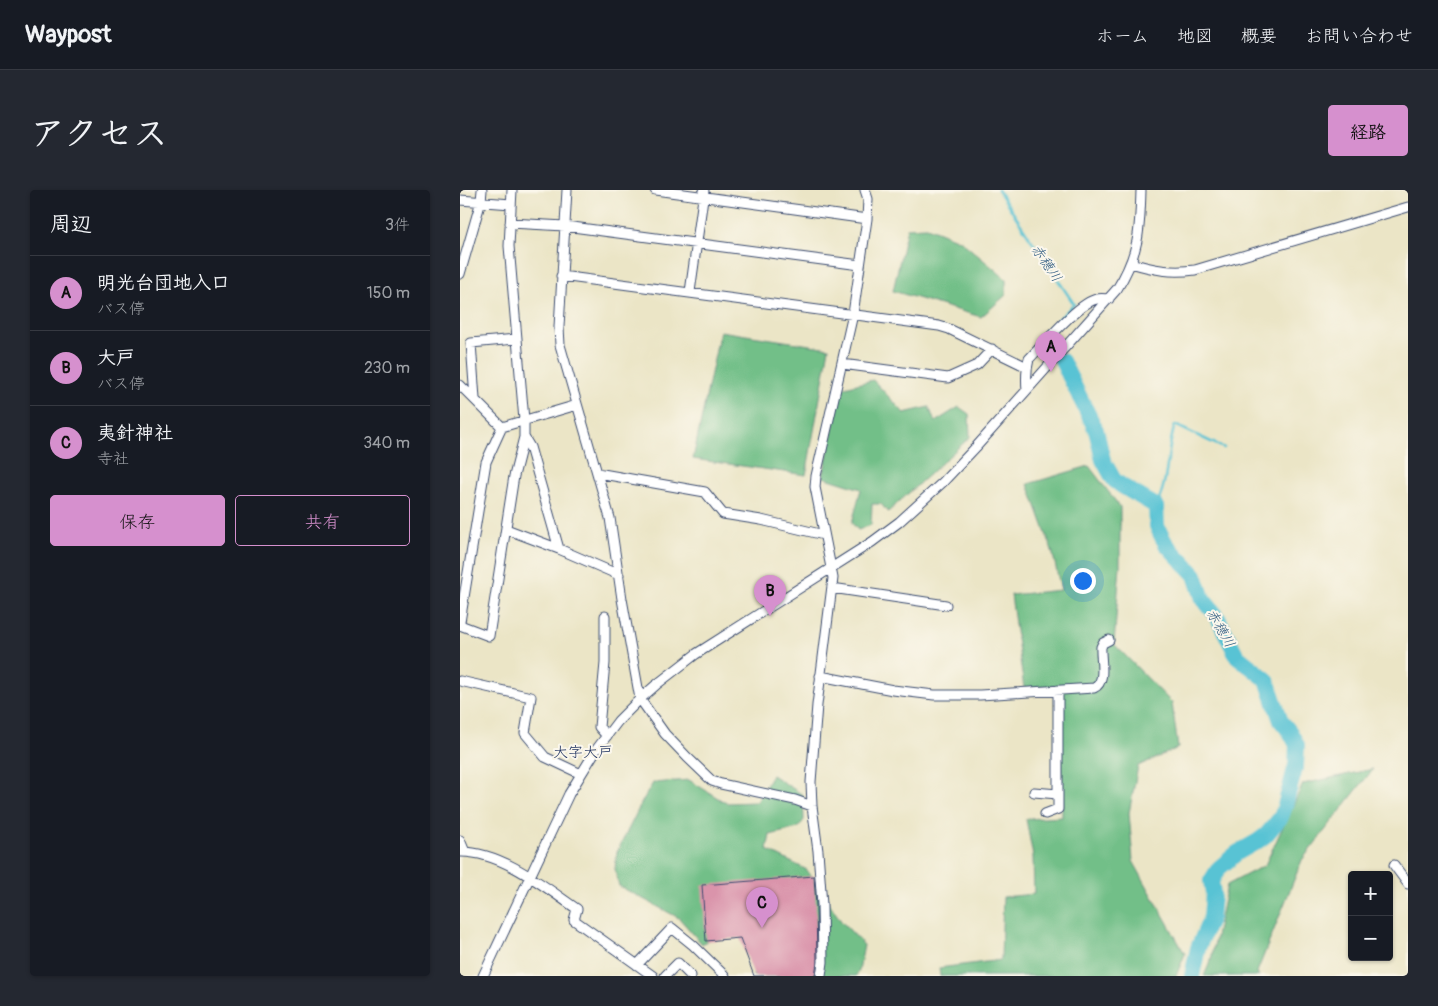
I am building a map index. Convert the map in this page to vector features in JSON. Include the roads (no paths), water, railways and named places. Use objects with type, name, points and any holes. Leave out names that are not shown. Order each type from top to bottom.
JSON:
[{"type":"street","points":[[460,274],[481,201],[482,190]]},
{"type":"street","points":[[512,190],[509,246],[524,420],[524,437],[514,476],[489,636],[460,623],[486,462],[502,427],[524,420],[577,405]]},
{"type":"street","points":[[567,190],[561,276],[560,345],[610,518],[640,699],[665,734],[686,758],[712,781],[795,800],[812,806]]},
{"type":"street","points":[[655,190],[704,193],[867,219]]},
{"type":"street","points":[[821,976],[823,962],[822,905],[812,806],[812,782],[814,740],[820,676],[832,588],[832,568],[815,487],[824,437],[853,314],[867,219],[868,199],[865,190]]},
{"type":"street","points":[[483,976],[529,876],[580,774],[618,721],[675,669],[703,649],[832,568],[899,522],[921,503],[976,447],[1109,299],[1124,278],[1131,263],[1139,236],[1141,190]]},
{"type":"street","points":[[690,292],[704,193]]},
{"type":"street","points":[[460,200],[511,204]]},
{"type":"street","points":[[1131,263],[1158,271],[1181,272],[1196,270],[1408,207]]},
{"type":"street","points":[[510,223],[565,226],[860,265]]},
{"type":"street","points":[[561,276],[939,326],[992,349],[1027,367]]},
{"type":"street","points":[[1027,390],[1029,359],[1075,312],[1098,298],[1109,299]]},
{"type":"street","points":[[475,399],[471,343],[517,339]]},
{"type":"street","points":[[842,364],[948,378],[977,366],[992,349]]},
{"type":"street","points":[[460,385],[502,427]]},
{"type":"street","points":[[524,437],[530,447],[559,549]]},
{"type":"street","points":[[597,473],[704,492],[723,514],[761,520],[824,535]]},
{"type":"street","points":[[506,529],[619,575]]},
{"type":"street","points":[[832,588],[946,605]]},
{"type":"street","points":[[605,616],[605,663],[599,727],[607,736]]},
{"type":"street","points":[[820,676],[893,690],[934,695],[980,696],[1094,688],[1099,686],[1102,680],[1101,647],[1109,640]]},
{"type":"street","points":[[460,681],[531,697],[525,733],[545,757],[580,774]]},
{"type":"street","points":[[1045,814],[1058,809],[1058,690]]},
{"type":"street","points":[[1034,792],[1058,794]]},
{"type":"street","points":[[460,840],[462,852],[480,854],[529,876],[577,909],[574,920],[653,976]]},
{"type":"street","points":[[1394,865],[1408,884]]},
{"type":"street","points":[[637,965],[672,928],[725,976]]},
{"type":"street","points":[[665,976],[678,963],[691,976]]},
{"type":"waterway","name":"赤穂川","points":[[998,190],[1074,304],[1050,328],[1049,333]]},
{"type":"waterway","name":"赤穂川","points":[[1052,341],[1055,347]]},
{"type":"waterway","name":"赤穂川","points":[[1062,361],[1096,430],[1103,460],[1114,480],[1156,506],[1157,526],[1166,544],[1195,575],[1203,599],[1217,616],[1237,656],[1267,680],[1281,721],[1297,745],[1296,765],[1281,817],[1266,835],[1237,853],[1219,868],[1211,881],[1213,893],[1211,917],[1198,948],[1192,976]]},
{"type":"waterway","points":[[1156,506],[1163,486],[1175,425],[1224,448]]},
{"type":"place","name":"明光台団地入口","points":[[1051,372]]},
{"type":"place","name":"大戸","points":[[770,616]]},
{"type":"place","name":"夷針神社","points":[[762,928]]},
{"type":"district","name":"大字大戸","points":[[583,752]]}]
